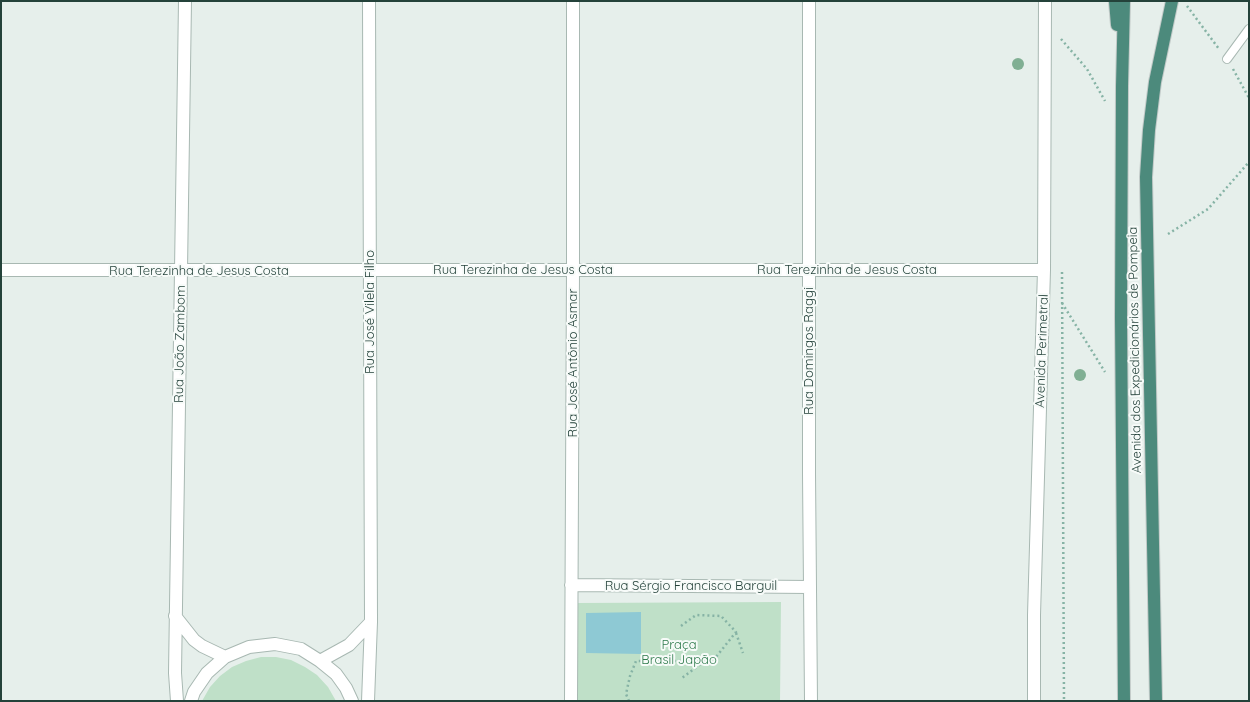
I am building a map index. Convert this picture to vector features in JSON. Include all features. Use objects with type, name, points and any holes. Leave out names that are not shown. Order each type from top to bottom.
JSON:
[{"type":"highway","points":[[1115,1],[1122,86]]},
{"type":"highway","name":"Avenida dos Expedicionários de Pompeia","points":[[1124,1],[1122,86],[1124,701]]},
{"type":"highway","name":"Avenida dos Expedicionários de Pompeia","points":[[1156,701],[1146,178],[1149,130],[1155,82],[1172,1]]},
{"type":"street","name":"Rua João Zambom","points":[[177,701],[175,673],[175,616],[185,1]]},
{"type":"street","name":"Rua José Vilela Filho","points":[[368,701],[371,622],[369,1]]},
{"type":"street","name":"Rua José Antônio Asmar","points":[[571,701],[573,1]]},
{"type":"street","name":"Rua Domingos Raggi","points":[[809,1],[811,701]]},
{"type":"street","name":"Avenida Perimetral","points":[[1034,701],[1034,615],[1044,270],[1045,1]]},
{"type":"street","name":"Rua Terezinha de Jesus Costa","points":[[1,270],[1044,270]]},
{"type":"street","name":"Rua Sérgio Francisco Barguil","points":[[571,585],[810,586]]},
{"type":"street","points":[[175,616],[194,640],[202,646],[225,657]]},
{"type":"street","points":[[320,660],[349,645],[371,622]]},
{"type":"street","points":[[191,701],[194,692],[207,673],[225,657],[249,647],[275,644],[301,649],[320,660],[336,674],[346,688],[352,701]]},
{"type":"lane","points":[[1227,59],[1249,29]]},
{"type":"path","points":[[1061,46],[1060,38],[1087,69],[1108,106]]},
{"type":"path","points":[[1168,234],[1208,209],[1249,162]]},
{"type":"path","points":[[1062,270],[1064,701]]},
{"type":"path","points":[[1062,302],[1106,375]]},
{"type":"path","points":[[681,626],[696,615],[721,616],[736,632],[742,652]]},
{"type":"path","points":[[682,678],[702,663],[716,657],[736,632]]},
{"type":"path","points":[[629,701],[626,694],[630,676],[636,661],[681,661]]},
{"type":"green space","name":"Praça Brasil Japão","points":[[781,602],[780,701],[578,701],[578,603]]},
{"type":"green space","points":[[261,657],[276,657],[291,660],[305,667],[317,675],[328,687],[336,701],[202,701],[210,687],[220,676],[232,667]]},
{"type":"water","points":[[641,612],[641,654],[586,653],[586,613]]}]
